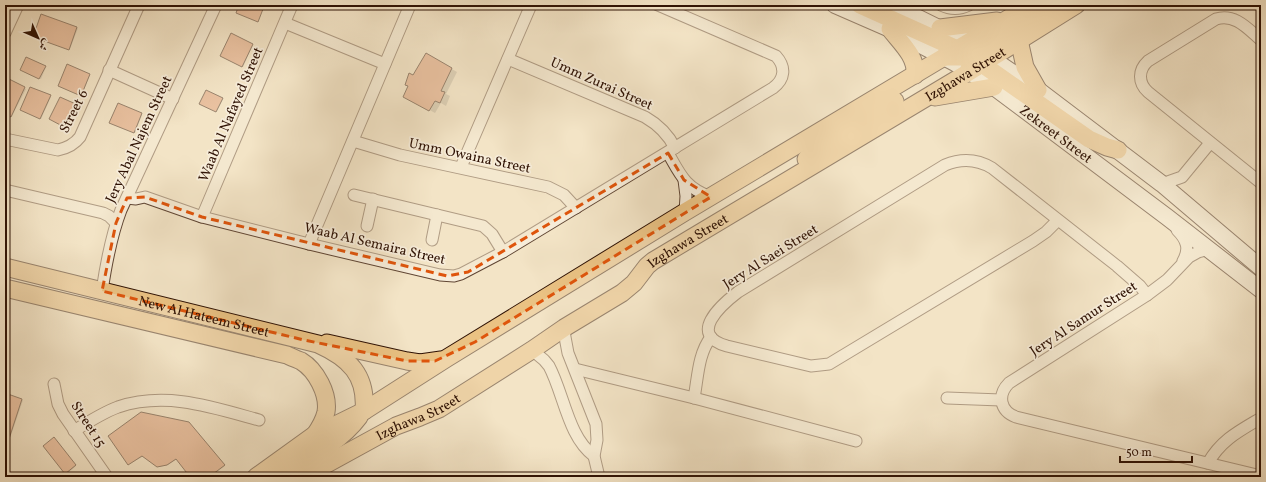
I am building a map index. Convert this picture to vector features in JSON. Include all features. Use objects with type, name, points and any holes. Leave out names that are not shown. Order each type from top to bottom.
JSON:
[{"type":"main road","name":"Zekreet Street","points":[[835,5],[890,29],[968,57],[1038,90],[1162,184],[1261,268]]},
{"type":"main road","points":[[860,5],[968,57],[1089,139],[1118,150]]},
{"type":"main road","name":"Zekreet Street","points":[[892,5],[940,28],[994,87],[1167,216],[1261,290]]},
{"type":"main road","points":[[790,179],[803,162],[815,151],[1050,5]]},
{"type":"main road","name":"Izghawa Street","points":[[256,477],[313,436],[364,410],[685,212],[711,198],[915,75],[1019,40],[1076,5]]},
{"type":"main road","name":"Izghawa Street","points":[[303,477],[396,426],[439,409],[564,328],[629,289],[646,266],[925,99],[1006,20],[1024,7]]},
{"type":"main road","points":[[940,28],[1006,20]]},
{"type":"main road","points":[[890,29],[912,58],[916,67],[915,75]]},
{"type":"main road","points":[[1019,40],[1025,67],[1038,90]]},
{"type":"main road","points":[[925,99],[994,87]]},
{"type":"main road","name":"New Al Hateem Street","points":[[5,267],[304,340],[330,350],[341,356],[350,364],[362,384],[364,410]]},
{"type":"main road","name":"New Al Hateem Street","points":[[5,288],[287,355],[301,361],[311,370],[318,380],[324,391],[326,403],[324,420],[320,429],[313,436]]},
{"type":"main road","points":[[304,340],[339,345],[420,363],[435,362],[447,358]]},
{"type":"main road","points":[[276,477],[343,435],[364,410]]},
{"type":"street","points":[[5,33],[18,5]]},
{"type":"street","name":"Street 6","points":[[5,139],[51,150],[64,149],[70,146],[80,136],[138,5]]},
{"type":"street","name":"Jery Abal Najem Street","points":[[102,291],[116,223],[216,5]]},
{"type":"street","name":"Waab Al Nafayed Street","points":[[202,217],[292,5]]},
{"type":"street","points":[[309,244],[410,5]]},
{"type":"street","points":[[461,168],[531,5]]},
{"type":"street","name":"Waab Al Semaira Street","points":[[127,198],[136,199],[145,197],[202,217],[447,276],[454,276],[468,272],[773,88],[781,81],[784,70],[780,60],[771,53],[658,5]]},
{"type":"street","points":[[941,5],[952,9],[963,8],[969,5]]},
{"type":"street","points":[[1261,40],[1238,21],[1220,17],[1148,61],[1141,71],[1141,83],[1145,90],[1261,183]]},
{"type":"street","points":[[285,23],[385,64]]},
{"type":"street","name":"Umm Zurai Street","points":[[508,59],[645,117],[660,127],[666,134],[671,150]]},
{"type":"street","points":[[109,70],[173,99]]},
{"type":"street","name":"Umm Owaina Street","points":[[353,141],[400,155],[554,189],[564,195],[576,208]]},
{"type":"street","points":[[1162,184],[1182,177],[1210,143]]},
{"type":"street","points":[[671,150],[684,180],[686,196],[685,212]]},
{"type":"street","name":"Jery Al Saei Street","points":[[711,337],[708,329],[711,317],[738,292],[952,163],[959,161],[973,160],[986,165],[1128,276],[1147,295]]},
{"type":"street","points":[[1179,199],[1182,177]]},
{"type":"street","points":[[684,180],[693,189],[711,198]]},
{"type":"street","name":"Waab Al Semaira Street","points":[[133,185],[140,190],[145,197]]},
{"type":"street","points":[[5,190],[102,213],[109,216],[116,223]]},
{"type":"street","points":[[354,195],[483,226],[492,234],[503,252]]},
{"type":"street","points":[[367,226],[373,199]]},
{"type":"street","points":[[432,240],[437,215]]},
{"type":"street","points":[[1167,216],[1186,242],[1187,251],[1183,261]]},
{"type":"street","points":[[694,398],[702,355],[705,346],[711,337],[721,345],[805,365],[817,366],[829,364],[1033,241],[1046,232],[1058,220]]},
{"type":"street","name":"Jery Al Samur Street","points":[[1001,400],[1003,391],[1009,383],[1147,295],[1167,280],[1183,261],[1194,254],[1210,249]]},
{"type":"street","points":[[564,328],[566,345],[596,424],[598,440],[594,456],[599,477]]},
{"type":"street","points":[[532,350],[549,366],[578,438],[587,450],[594,456]]},
{"type":"street","points":[[575,368],[856,441]]},
{"type":"street","name":"Street 15","points":[[54,384],[58,404],[65,418],[107,477]]},
{"type":"street","points":[[948,398],[1001,400],[1004,409],[1016,417],[1261,476]]},
{"type":"street","points":[[74,431],[96,417],[116,408],[150,400],[190,402],[259,420]]},
{"type":"street","points":[[1208,463],[1224,442],[1261,418]]},
{"type":"highlighted area","points":[[668,153],[684,180],[711,197],[475,342],[435,361],[407,361],[304,340],[102,291],[116,223],[127,198],[145,197],[202,217],[447,276],[468,272]]},
{"type":"building","points":[[239,5],[253,5],[263,9],[258,22],[236,13]]},
{"type":"building","points":[[41,14],[77,27],[69,50],[33,37]]},
{"type":"building","points":[[231,33],[253,44],[242,67],[220,56]]},
{"type":"building","points":[[426,53],[452,68],[441,91],[445,92],[440,103],[435,101],[429,111],[403,97],[408,86],[405,85],[409,73],[413,75]]},
{"type":"building","points":[[26,57],[46,66],[39,79],[20,70]]},
{"type":"building","points":[[67,64],[90,74],[81,96],[58,86]]},
{"type":"building","points":[[9,79],[25,87],[11,117],[5,114],[5,87]]},
{"type":"building","points":[[30,87],[51,95],[40,119],[20,110]]},
{"type":"building","points":[[206,90],[223,98],[216,112],[199,104]]},
{"type":"building","points":[[60,97],[78,105],[66,128],[49,119]]},
{"type":"building","points":[[118,103],[142,113],[134,133],[109,123]]},
{"type":"building","points":[[5,393],[22,399],[5,451]]},
{"type":"building","points":[[141,412],[189,422],[225,465],[209,477],[190,477],[176,459],[167,465],[157,467],[142,456],[128,465],[108,436]]},
{"type":"building","points":[[54,437],[76,465],[65,474],[43,446]]}]
